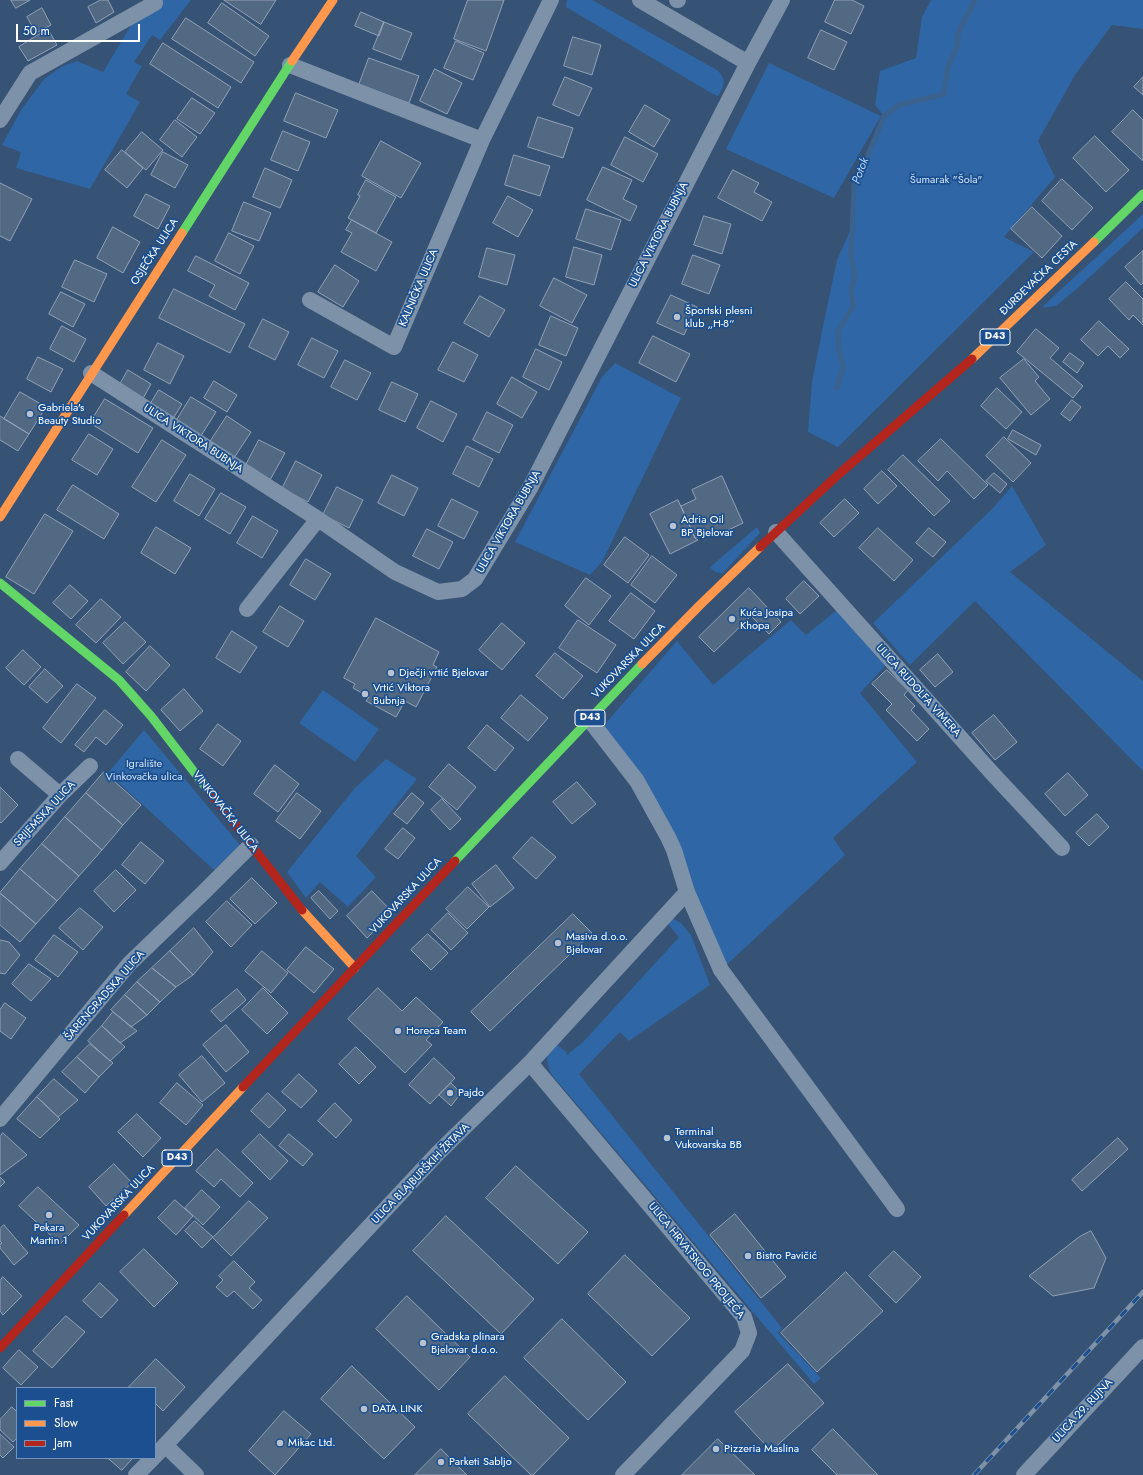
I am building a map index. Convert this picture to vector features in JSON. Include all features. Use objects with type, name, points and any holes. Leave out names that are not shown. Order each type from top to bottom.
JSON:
[{"type":"main road","name":"OSJEČKA ULICA","points":[[0,517],[91,373],[333,0]]},
{"type":"main road","name":"ĐURĐEVAČKA CESTA","points":[[840,473],[986,346],[1143,194]]},
{"type":"main road","name":"VUKOVARSKA ULICA","points":[[0,1348],[589,719],[700,605],[840,473]]},
{"type":"main road","name":"VINKOVAČKA ULICA","points":[[0,583],[119,680],[151,716],[300,908],[355,968]]},
{"type":"street","name":"KALNIČKA ULICA","points":[[310,300],[394,347],[482,140],[551,0]]},
{"type":"street","points":[[640,0],[748,63]]},
{"type":"street","name":"ULICA VIKTORA BUBNJA","points":[[91,373],[318,519],[396,572],[438,592],[462,588],[476,580],[530,488],[748,63],[782,0]]},
{"type":"street","points":[[0,120],[30,73],[155,3]]},
{"type":"street","points":[[290,65],[482,140]]},
{"type":"street","points":[[247,609],[318,519]]},
{"type":"street","name":"ULICA RUDOLFA VIMERA","points":[[776,532],[992,774],[1062,848]]},
{"type":"street","points":[[589,719],[637,781],[674,850],[687,892],[721,970],[897,1209]]},
{"type":"street","points":[[18,759],[60,795]]},
{"type":"street","name":"SRIJEMSKA ULICA","points":[[0,863],[60,795],[90,766]]},
{"type":"street","name":"ŠARENGRADSKA ULICA","points":[[0,1119],[129,964],[204,893],[251,845]]},
{"type":"street","name":"ULICA BLAJBURŠKIH ŽRTAVA","points":[[160,1451],[438,1154],[530,1063],[687,892]]},
{"type":"street","name":"ULICA HRVATSKOG PROLJEĆA","points":[[530,1063],[744,1317],[749,1334],[742,1350],[623,1475]]},
{"type":"street","name":"ULICA 29. RUJNA","points":[[1024,1475],[1143,1348]]},
{"type":"street","points":[[160,1451],[196,1475]]},
{"type":"street","points":[[136,1475],[152,1459]]},
{"type":"green space","points":[[161,0],[191,0],[160,40],[152,35],[134,62],[142,66],[126,94],[140,102],[90,189],[16,168],[21,152],[2,145],[21,110],[44,79],[61,67],[77,61],[103,72],[133,22]]},
{"type":"green space","points":[[567,0],[592,0],[717,70],[724,80],[722,89],[718,96],[566,7]]},
{"type":"green space","name":"Šumarak \"Šola\"","points":[[931,0],[1143,0],[1143,29],[1112,25],[1075,75],[1038,141],[1055,177],[1004,237],[1034,252],[838,447],[808,432],[812,382],[821,336],[837,260],[853,224],[854,184],[877,136],[884,116],[875,105],[880,71],[916,58],[922,17]]},
{"type":"green space","points":[[769,63],[881,116],[834,198],[726,149]]},
{"type":"green space","points":[[1143,214],[1143,228],[1079,287],[1056,306],[1042,307]]},
{"type":"green space","points":[[615,363],[681,398],[602,562],[590,575],[515,542],[602,377]]},
{"type":"green space","points":[[1012,486],[1046,545],[1010,572],[1143,681],[1143,771],[975,601],[910,665],[873,623],[993,508]]},
{"type":"green space","points":[[757,527],[760,533],[723,573],[715,572],[711,569],[710,567]]},
{"type":"green space","points":[[842,606],[890,661],[860,693],[917,762],[833,838],[845,855],[721,970],[674,850],[599,731],[677,641],[713,685],[791,620],[806,635]]},
{"type":"green space","points":[[323,690],[379,729],[355,762],[299,723]]},
{"type":"green space","name":"Igralište Vinkovačka ulica","points":[[144,730],[240,845],[214,870],[108,773]]},
{"type":"green space","points":[[386,759],[417,779],[356,856],[376,877],[348,907],[320,882],[306,898],[287,872],[354,789]]},
{"type":"green space","points":[[673,919],[681,923],[691,935],[710,985],[629,1041],[620,1032],[579,1074],[782,1328],[778,1333],[821,1378],[814,1384],[551,1074],[549,1069],[547,1057],[549,1050],[555,1043],[566,1052],[567,1055],[584,1041],[679,937],[668,924]]},
{"type":"building","points":[[11,0],[30,0],[16,8]]},
{"type":"building","points":[[101,0],[108,0],[114,12],[96,23],[88,7]]},
{"type":"building","points":[[224,0],[276,0],[261,24]]},
{"type":"building","points":[[468,0],[504,0],[486,51],[454,39]]},
{"type":"building","points":[[835,0],[852,0],[864,6],[851,34],[825,22]]},
{"type":"building","points":[[222,3],[269,36],[255,56],[208,23]]},
{"type":"building","points":[[42,8],[51,25],[36,33],[27,17]]},
{"type":"building","points":[[361,12],[384,22],[379,36],[355,26]]},
{"type":"building","points":[[186,18],[254,62],[241,83],[172,39]]},
{"type":"building","points":[[384,22],[412,33],[401,60],[373,49]]},
{"type":"building","points":[[48,29],[57,45],[28,61],[19,47]]},
{"type":"building","points":[[821,30],[847,42],[834,70],[808,58]]},
{"type":"building","points":[[573,37],[601,45],[592,75],[564,66]]},
{"type":"building","points":[[456,41],[484,53],[473,80],[444,68]]},
{"type":"building","points":[[163,43],[231,87],[218,108],[150,64]]},
{"type":"building","points":[[369,58],[419,76],[409,103],[359,85]]},
{"type":"building","points":[[435,69],[462,83],[447,114],[420,101]]},
{"type":"building","points":[[565,77],[592,88],[579,116],[553,105]]},
{"type":"building","points":[[1143,77],[1143,95],[1134,87]]},
{"type":"building","points":[[296,93],[338,110],[326,138],[284,121]]},
{"type":"building","points":[[192,98],[215,113],[200,134],[177,119]]},
{"type":"building","points":[[645,105],[670,120],[654,147],[629,132]]},
{"type":"building","points":[[1133,110],[1143,120],[1143,161],[1112,132]]},
{"type":"building","points":[[538,117],[573,128],[563,158],[528,147]]},
{"type":"building","points":[[175,120],[197,137],[182,157],[160,140]]},
{"type":"building","points":[[283,131],[310,142],[298,171],[271,160]]},
{"type":"building","points":[[142,132],[163,150],[146,170],[125,152]]},
{"type":"building","points":[[1095,136],[1129,170],[1106,192],[1073,158]]},
{"type":"building","points":[[625,137],[658,154],[643,182],[611,165]]},
{"type":"building","points":[[381,141],[421,163],[401,198],[362,176]]},
{"type":"building","points":[[122,150],[143,168],[127,188],[105,170]]},
{"type":"building","points":[[163,152],[188,165],[175,188],[151,175]]},
{"type":"building","points":[[514,155],[550,166],[540,196],[505,185]]},
{"type":"building","points":[[603,167],[632,180],[623,199],[637,206],[630,221],[587,200]]},
{"type":"building","points":[[265,168],[292,180],[280,208],[253,197]]},
{"type":"building","points":[[733,170],[759,183],[754,192],[772,202],[762,221],[718,198]]},
{"type":"building","points":[[1062,179],[1093,208],[1072,230],[1042,201]]},
{"type":"building","points":[[366,180],[396,197],[376,233],[348,218],[360,196],[358,195]]},
{"type":"building","points":[[0,183],[32,199],[10,241],[0,236]]},
{"type":"building","points":[[146,194],[170,206],[158,229],[134,216]]},
{"type":"building","points":[[508,196],[533,210],[518,237],[493,223]]},
{"type":"building","points":[[244,202],[271,213],[259,241],[232,231]]},
{"type":"building","points":[[1032,207],[1062,236],[1042,258],[1011,229]]},
{"type":"building","points":[[586,209],[621,220],[611,250],[576,239]]},
{"type":"building","points":[[704,216],[731,224],[722,254],[694,245]]},
{"type":"building","points":[[352,220],[392,242],[376,271],[341,252],[352,233],[346,230]]},
{"type":"building","points":[[113,227],[140,242],[123,273],[97,258]]},
{"type":"building","points":[[229,233],[254,246],[240,274],[215,261]]},
{"type":"building","points":[[574,247],[602,255],[594,285],[566,277]]},
{"type":"building","points":[[487,248],[515,255],[507,285],[479,277]]},
{"type":"building","points":[[1143,251],[1143,283],[1141,285],[1125,267]]},
{"type":"building","points":[[693,255],[720,265],[709,294],[682,284]]},
{"type":"building","points":[[196,256],[249,283],[235,310],[209,296],[215,285],[188,271]]},
{"type":"building","points":[[75,260],[107,274],[94,302],[62,287]]},
{"type":"building","points":[[335,265],[359,281],[343,307],[318,292]]},
{"type":"building","points":[[554,278],[587,295],[572,323],[540,306]]},
{"type":"building","points":[[1126,282],[1143,299],[1143,325],[1133,315],[1129,320],[1109,299]]},
{"type":"building","points":[[174,289],[245,324],[230,353],[159,318]]},
{"type":"building","points":[[61,292],[85,304],[73,327],[49,314]]},
{"type":"building","points":[[671,295],[697,307],[684,335],[657,323]]},
{"type":"building","points":[[480,296],[505,310],[489,337],[464,323]]},
{"type":"building","points":[[551,316],[578,328],[566,356],[539,345]]},
{"type":"building","points":[[263,319],[289,332],[275,360],[249,347]]},
{"type":"building","points":[[1099,321],[1129,349],[1120,358],[1108,346],[1098,356],[1081,340]]},
{"type":"building","points":[[62,326],[86,339],[74,362],[50,349]]},
{"type":"building","points":[[1036,329],[1059,348],[1050,358],[1083,386],[1073,398],[1017,352]]},
{"type":"building","points":[[653,336],[690,354],[676,382],[639,363]]},
{"type":"building","points":[[312,338],[338,351],[324,378],[298,365]]},
{"type":"building","points":[[453,342],[478,355],[464,382],[438,370]]},
{"type":"building","points":[[158,343],[184,356],[170,384],[144,370]]},
{"type":"building","points":[[536,349],[562,362],[549,390],[523,377]]},
{"type":"building","points":[[1070,353],[1084,363],[1077,373],[1063,362]]},
{"type":"building","points":[[38,357],[63,369],[51,392],[27,379]]},
{"type":"building","points":[[1024,359],[1039,377],[1035,381],[1050,399],[1031,415],[1000,378]]},
{"type":"building","points":[[345,360],[371,373],[357,400],[331,387]]},
{"type":"building","points":[[128,370],[151,384],[141,402],[118,388]]},
{"type":"building","points":[[512,377],[537,392],[522,418],[497,404]]},
{"type":"building","points":[[214,381],[237,395],[227,412],[204,398]]},
{"type":"building","points":[[392,382],[418,394],[405,422],[379,410]]},
{"type":"building","points":[[997,388],[1022,412],[1006,429],[981,406]]},
{"type":"building","points":[[159,390],[182,404],[171,422],[148,408]]},
{"type":"building","points":[[20,392],[46,407],[29,434],[4,419]]},
{"type":"building","points":[[191,397],[216,412],[199,439],[175,423]]},
{"type":"building","points":[[105,399],[153,428],[138,453],[90,423]]},
{"type":"building","points":[[1072,400],[1081,407],[1070,421],[1061,414]]},
{"type":"building","points":[[431,401],[457,414],[443,442],[417,428]]},
{"type":"building","points":[[487,412],[513,425],[499,453],[473,440]]},
{"type":"building","points":[[0,416],[29,434],[18,451],[0,440]]},
{"type":"building","points":[[227,416],[251,432],[234,458],[210,442]]},
{"type":"building","points":[[1013,430],[1041,445],[1036,455],[1008,439]]},
{"type":"building","points":[[89,434],[113,449],[97,475],[72,460]]},
{"type":"building","points":[[1004,437],[1031,463],[1013,482],[986,456]]},
{"type":"building","points":[[941,439],[988,485],[974,499],[947,471],[938,481],[918,461]]},
{"type":"building","points":[[162,440],[186,455],[156,502],[132,487]]},
{"type":"building","points":[[259,440],[285,453],[270,480],[245,467]]},
{"type":"building","points":[[467,446],[493,459],[479,487],[453,474]]},
{"type":"building","points":[[903,455],[950,501],[934,516],[888,470]]},
{"type":"building","points":[[296,461],[322,475],[308,502],[282,489]]},
{"type":"building","points":[[882,471],[897,486],[878,504],[864,489]]},
{"type":"building","points":[[994,473],[1007,484],[1000,493],[986,481]]},
{"type":"building","points":[[190,474],[215,489],[199,516],[174,501]]},
{"type":"building","points":[[392,475],[418,488],[404,516],[378,503]]},
{"type":"building","points":[[722,476],[743,523],[716,536],[713,530],[695,538],[681,506],[696,499],[692,490]]},
{"type":"building","points":[[73,485],[119,514],[104,539],[57,510]]},
{"type":"building","points":[[337,487],[363,500],[349,528],[323,515]]},
{"type":"building","points":[[221,493],[246,507],[230,534],[205,519]]},
{"type":"building","points":[[452,499],[478,512],[464,539],[438,526]]},
{"type":"building","points":[[845,499],[859,513],[834,537],[820,523]]},
{"type":"building","name":"Adria Oil BP Bjelovar","points":[[678,500],[695,538],[698,540],[670,554],[650,514]]},
{"type":"building","points":[[45,514],[73,531],[34,594],[6,577]]},
{"type":"building","points":[[253,516],[278,531],[262,558],[237,543]]},
{"type":"building","points":[[156,527],[191,548],[175,574],[141,553]]},
{"type":"building","points":[[878,528],[913,560],[894,581],[859,548]]},
{"type":"building","points":[[929,528],[946,542],[933,557],[916,543]]},
{"type":"building","points":[[427,529],[453,542],[439,569],[413,556]]},
{"type":"building","points":[[625,537],[649,555],[628,583],[604,565]]},
{"type":"building","points":[[652,556],[677,575],[655,603],[631,585]]},
{"type":"building","points":[[306,559],[331,574],[315,600],[290,585]]},
{"type":"building","points":[[586,578],[611,596],[589,625],[565,606]]},
{"type":"building","points":[[804,581],[819,596],[800,614],[786,599]]},
{"type":"building","points":[[70,585],[88,601],[71,619],[53,603]]},
{"type":"building","name":"Kuća Josipa Khopa","points":[[749,588],[781,622],[769,634],[751,616],[714,652],[699,637]]},
{"type":"building","points":[[631,593],[655,611],[634,639],[609,621]]},
{"type":"building","points":[[101,599],[121,617],[96,643],[76,625]]},
{"type":"building","points":[[280,606],[304,621],[288,647],[263,632]]},
{"type":"building","name":"Dječji vrtić Bjelovar","points":[[376,618],[439,652],[433,665],[437,667],[416,707],[405,701],[396,717],[366,701],[369,697],[353,688],[355,684],[344,678]]},
{"type":"building","points":[[578,620],[616,645],[597,673],[559,648]]},
{"type":"building","points":[[125,622],[146,642],[123,664],[103,643]]},
{"type":"building","points":[[502,623],[525,643],[502,670],[479,650]]},
{"type":"building","points":[[232,631],[257,647],[240,673],[216,658]]},
{"type":"building","points":[[150,646],[170,665],[146,691],[126,672]]},
{"type":"building","points":[[23,650],[41,667],[24,685],[6,668]]},
{"type":"building","points":[[555,653],[583,676],[563,699],[536,676]]},
{"type":"building","points":[[938,654],[953,672],[935,687],[920,670]]},
{"type":"building","points":[[45,669],[63,686],[47,703],[29,687]]},
{"type":"building","points":[[887,670],[908,690],[904,695],[915,706],[911,710],[929,729],[917,741],[886,710],[892,704],[872,684]]},
{"type":"building","points":[[77,684],[96,698],[61,743],[43,728]]},
{"type":"building","points":[[184,689],[203,711],[180,731],[161,710]]},
{"type":"building","points":[[521,695],[548,718],[528,741],[501,718]]},
{"type":"building","points":[[105,710],[123,725],[106,745],[96,737],[84,752],[75,745]]},
{"type":"building","points":[[994,715],[1017,742],[995,760],[972,733]]},
{"type":"building","points":[[218,724],[241,741],[223,766],[200,749]]},
{"type":"building","points":[[487,725],[514,748],[495,771],[468,748]]},
{"type":"building","points":[[449,764],[476,787],[457,810],[429,787]]},
{"type":"building","points":[[275,765],[299,784],[278,812],[254,794]]},
{"type":"building","points":[[104,772],[141,805],[123,825],[86,793]]},
{"type":"building","points":[[1068,773],[1088,795],[1065,816],[1045,794]]},
{"type":"building","points":[[577,782],[596,804],[572,824],[553,802]]},
{"type":"building","points":[[0,787],[18,805],[1,823],[0,822]]},
{"type":"building","points":[[86,793],[123,825],[102,850],[65,817]]},
{"type":"building","points":[[297,793],[321,811],[300,839],[276,821]]},
{"type":"building","points":[[412,793],[424,803],[407,824],[394,814]]},
{"type":"building","points":[[442,799],[461,819],[450,830],[431,810]]},
{"type":"building","points":[[1097,814],[1109,827],[1089,846],[1076,833]]},
{"type":"building","points":[[65,817],[102,850],[79,876],[42,844]]},
{"type":"building","points":[[403,828],[415,838],[398,859],[385,849]]},
{"type":"building","points":[[532,837],[556,857],[536,879],[513,858]]},
{"type":"building","points":[[141,842],[164,861],[145,884],[122,865]]},
{"type":"building","points":[[42,844],[79,876],[57,901],[20,869]]},
{"type":"building","points":[[496,865],[514,888],[490,907],[472,884]]},
{"type":"building","points":[[20,869],[57,901],[36,924],[0,893]]},
{"type":"building","points":[[116,870],[136,890],[114,912],[94,891]]},
{"type":"building","points":[[252,878],[277,903],[255,924],[230,899]]},
{"type":"building","points":[[468,887],[489,907],[467,929],[446,909]]},
{"type":"building","points":[[319,891],[338,911],[330,919],[311,898]]},
{"type":"building","points":[[372,891],[393,913],[367,938],[347,916]]},
{"type":"building","points":[[0,893],[36,924],[20,942],[0,925]]},
{"type":"building","points":[[227,901],[252,925],[231,947],[206,922]]},
{"type":"building","points":[[80,908],[103,927],[83,950],[59,928]]},
{"type":"building","points":[[448,913],[468,933],[451,950],[431,930]]},
{"type":"building","points":[[573,914],[592,933],[490,1031],[471,1012]]},
{"type":"building","points":[[194,928],[213,952],[193,975],[170,951]]},
{"type":"building","points":[[428,934],[448,953],[431,970],[411,950]]},
{"type":"building","points":[[54,935],[78,952],[58,977],[35,960]]},
{"type":"building","points":[[0,940],[9,942],[20,955],[5,974],[0,973]]},
{"type":"building","points":[[306,947],[334,969],[314,993],[287,970]]},
{"type":"building","points":[[170,951],[193,975],[176,987],[152,968]]},
{"type":"building","points":[[262,951],[288,973],[271,993],[245,971]]},
{"type":"building","points":[[29,964],[51,979],[31,1001],[12,984]]},
{"type":"building","points":[[152,968],[176,987],[160,1002],[137,982]]},
{"type":"building","points":[[137,982],[160,1002],[147,1015],[125,995]]},
{"type":"building","points":[[263,988],[288,1013],[267,1034],[242,1010]]},
{"type":"building","name":"Horeca Team","points":[[378,988],[402,1011],[416,997],[443,1022],[426,1040],[432,1045],[405,1073],[348,1019]]},
{"type":"building","points":[[237,989],[246,1000],[221,1022],[211,1011]]},
{"type":"building","points":[[125,995],[147,1015],[131,1027],[111,1010]]},
{"type":"building","points":[[5,1003],[26,1018],[11,1039],[0,1031],[0,1010]]},
{"type":"building","points":[[113,1012],[137,1031],[120,1043],[102,1026]]},
{"type":"building","points":[[226,1025],[249,1052],[226,1072],[203,1045]]},
{"type":"building","points":[[102,1026],[125,1047],[110,1061],[88,1041]]},
{"type":"building","points":[[90,1044],[113,1063],[99,1077],[77,1057]]},
{"type":"building","points":[[356,1047],[376,1067],[359,1084],[339,1064]]},
{"type":"building","points":[[202,1056],[225,1083],[202,1102],[179,1075]]},
{"type":"building","points":[[77,1057],[99,1077],[85,1093],[62,1072]]},
{"type":"building","name":"Pajdo","points":[[434,1058],[455,1078],[430,1104],[409,1085]]},
{"type":"building","points":[[299,1074],[317,1091],[301,1108],[282,1092]]},
{"type":"building","points":[[54,1079],[78,1100],[58,1117],[37,1097]]},
{"type":"building","points":[[177,1083],[203,1105],[186,1125],[160,1103]]},
{"type":"building","points":[[451,1083],[461,1093],[451,1106],[439,1095]]},
{"type":"building","points":[[268,1093],[286,1110],[269,1128],[251,1111]]},
{"type":"building","points":[[37,1097],[60,1119],[40,1138],[17,1119]]},
{"type":"building","points":[[335,1103],[352,1120],[336,1138],[318,1121]]},
{"type":"building","points":[[137,1114],[161,1138],[143,1157],[118,1132]]},
{"type":"building","points":[[3,1133],[27,1155],[0,1175],[0,1137]]},
{"type":"building","points":[[260,1134],[288,1161],[270,1180],[242,1152]]},
{"type":"building","points":[[289,1134],[313,1154],[303,1166],[279,1146]]},
{"type":"building","points":[[1118,1138],[1128,1149],[1082,1191],[1072,1180]]},
{"type":"building","points":[[217,1149],[253,1183],[240,1197],[221,1179],[214,1187],[196,1171]]},
{"type":"building","points":[[114,1164],[132,1183],[106,1206],[89,1187]]},
{"type":"building","points":[[516,1166],[588,1232],[558,1264],[486,1198]]},
{"type":"building","points":[[0,1177],[5,1182],[0,1187]]},
{"type":"building","name":"Pekara Martin 1","points":[[38,1187],[79,1225],[60,1244],[19,1206]]},
{"type":"building","points":[[202,1190],[220,1207],[203,1225],[185,1208]]},
{"type":"building","points":[[175,1200],[193,1216],[176,1235],[158,1218]]},
{"type":"building","points":[[249,1201],[268,1218],[231,1256],[213,1238]]},
{"type":"building","name":"Bistro Pavičić","points":[[735,1214],[786,1277],[761,1298],[710,1235]]},
{"type":"building","points":[[446,1216],[534,1299],[501,1334],[413,1251]]},
{"type":"building","points":[[195,1221],[213,1237],[202,1248],[185,1231]]},
{"type":"building","points":[[4,1225],[28,1253],[14,1265],[0,1248],[0,1244],[2,1243],[0,1241],[0,1229]]},
{"type":"building","points":[[1091,1231],[1106,1258],[1094,1288],[1053,1296],[1029,1276],[1079,1237]]},
{"type":"building","points":[[144,1249],[178,1283],[154,1307],[120,1272]]},
{"type":"building","points":[[894,1251],[921,1277],[896,1303],[869,1276]]},
{"type":"building","points":[[625,1255],[690,1318],[652,1356],[588,1294]]},
{"type":"building","points":[[234,1261],[255,1282],[249,1288],[262,1300],[253,1309],[234,1291],[227,1297],[216,1287],[223,1280],[219,1276]]},
{"type":"building","points":[[846,1272],[883,1311],[817,1372],[781,1333]]},
{"type":"building","points":[[3,1277],[22,1296],[3,1315],[0,1311],[0,1281]]},
{"type":"building","points":[[100,1283],[118,1300],[101,1318],[83,1301]]},
{"type":"building","name":"Gradska plinara Bjelovar d.o.o.","points":[[407,1296],[470,1357],[439,1390],[376,1329]]},
{"type":"building","points":[[66,1316],[85,1332],[52,1368],[33,1351]]},
{"type":"building","points":[[562,1319],[626,1382],[588,1420],[524,1358]]},
{"type":"building","points":[[19,1350],[38,1367],[21,1385],[3,1368]]},
{"type":"building","points":[[156,1359],[185,1387],[163,1411],[156,1404],[156,1387],[129,1387]]},
{"type":"building","points":[[788,1364],[824,1403],[771,1451],[735,1412]]},
{"type":"building","points":[[352,1366],[415,1427],[384,1459],[321,1399]]},
{"type":"building","points":[[505,1376],[569,1438],[533,1475],[531,1475],[468,1414]]},
{"type":"building","points":[[12,1407],[16,1411],[16,1439],[13,1442],[0,1430],[0,1420]]},
{"type":"building","name":"Mikac Ltd.","points":[[284,1411],[311,1434],[275,1475],[249,1451]]},
{"type":"building","points":[[833,1429],[878,1475],[837,1475],[812,1450]]},
{"type":"building","points":[[0,1434],[14,1447],[3,1458],[0,1455]]},
{"type":"building","points":[[718,1439],[755,1475],[682,1475]]},
{"type":"building","name":"Parketi Sabljo","points":[[441,1449],[467,1475],[415,1475]]},
{"type":"building","points":[[109,1459],[132,1459],[122,1470]]},
{"type":"waterway","name":"Potok","points":[[837,388],[843,367],[839,349],[838,331],[853,306],[851,289],[855,275],[851,257],[854,184],[884,116],[899,105],[944,94],[948,66],[957,47],[958,33],[975,0]]},
{"type":"railway","points":[[974,1475],[1143,1292]]},
{"type":"traffic: fast","points":[[182,233],[292,61]]},
{"type":"traffic: fast","points":[[1094,242],[1143,194]]},
{"type":"traffic: fast","points":[[0,583],[119,680],[151,716],[208,790]]},
{"type":"traffic: fast","points":[[455,861],[642,664]]},
{"type":"traffic: slow","points":[[292,61],[333,0]]},
{"type":"traffic: slow","points":[[0,517],[182,233]]},
{"type":"traffic: slow","points":[[972,359],[1094,242]]},
{"type":"traffic: slow","points":[[642,664],[760,547]]},
{"type":"traffic: slow","points":[[302,910],[355,968]]},
{"type":"traffic: slow","points":[[124,1215],[243,1087]]},
{"type":"traffic: jam","points":[[760,547],[840,473],[972,359]]},
{"type":"traffic: jam","points":[[208,790],[302,910]]},
{"type":"traffic: jam","points":[[243,1087],[455,861]]},
{"type":"traffic: jam","points":[[0,1348],[124,1215]]},
{"type":"place","name":"Športski plesni klub „H-8“","points":[[677,317]]},
{"type":"place","name":"Gabriela's Beauty Studio","points":[[30,414]]},
{"type":"place","name":"Adria Oil BP Bjelovar","points":[[673,526]]},
{"type":"place","name":"Kuća Josipa Khopa","points":[[732,619]]},
{"type":"place","name":"Dječji vrtić Bjelovar","points":[[391,673]]},
{"type":"place","name":"Vrtić Viktora Bubnja","points":[[365,694]]},
{"type":"place","name":"Masiva d.o.o. Bjelovar","points":[[558,943]]},
{"type":"place","name":"Horeca Team","points":[[398,1031]]},
{"type":"place","name":"Pajdo","points":[[450,1093]]},
{"type":"place","name":"Terminal Vukovarska BB","points":[[667,1138]]},
{"type":"place","name":"Pekara Martin 1","points":[[49,1215]]},
{"type":"place","name":"Bistro Pavičić","points":[[748,1256]]},
{"type":"place","name":"Gradska plinara Bjelovar d.o.o.","points":[[423,1343]]},
{"type":"place","name":"DATA LINK","points":[[364,1409]]},
{"type":"place","name":"Mikac Ltd.","points":[[280,1443]]},
{"type":"place","name":"Pizzeria Maslina","points":[[716,1449]]},
{"type":"place","name":"Parketi Sabljo","points":[[441,1462]]}]
